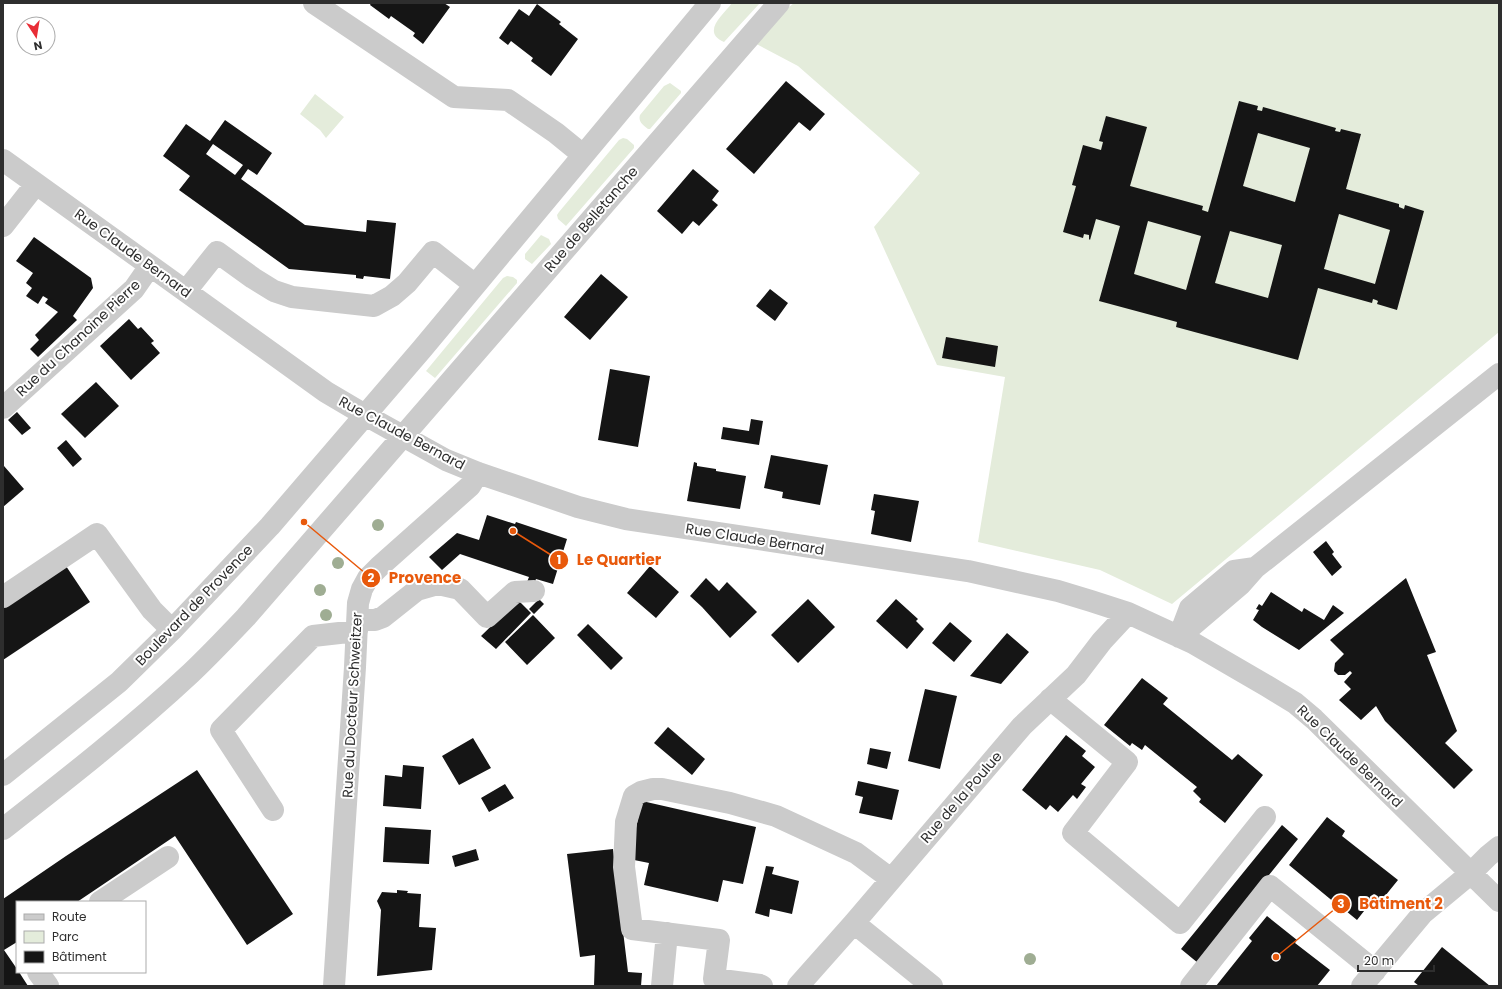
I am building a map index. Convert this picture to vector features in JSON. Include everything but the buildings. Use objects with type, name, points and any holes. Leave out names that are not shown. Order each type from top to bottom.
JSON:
[{"type":"street","points":[[314,3],[454,97],[508,100],[556,133],[583,155]]},
{"type":"street","points":[[365,415],[710,3]]},
{"type":"street","name":"Rue de Belletanche","points":[[3,829],[148,712],[192,672],[246,617],[779,3]]},
{"type":"street","name":"Rue Claude Bernard","points":[[3,160],[326,392],[446,460],[478,473],[555,500],[626,520],[968,571],[1058,591],[1128,613],[1179,637],[1225,660],[1295,703],[1332,736],[1499,901]]},
{"type":"street","points":[[3,226],[36,184]]},
{"type":"street","points":[[186,291],[217,252],[274,291],[292,297],[374,306],[397,292],[407,283],[433,252],[475,285]]},
{"type":"street","name":"Rue du Chanoine Pierre","points":[[3,408],[134,289],[150,266]]},
{"type":"street","points":[[1179,637],[1190,608],[1234,570],[1255,568],[1499,374]]},
{"type":"street","name":"Boulevard de Provence","points":[[3,775],[119,682],[172,630],[270,526],[365,415]]},
{"type":"street","name":"Rue du Docteur Schweitzer","points":[[334,986],[358,603],[362,589],[368,578],[378,567],[470,486],[478,473]]},
{"type":"street","points":[[3,597],[97,534],[152,610],[172,630]]},
{"type":"street","points":[[273,810],[221,730],[313,636],[384,617],[417,590],[438,584],[460,589],[487,617],[515,592],[534,591]]},
{"type":"street","name":"Rue de la Poulue","points":[[798,986],[854,923],[1022,726],[1076,675],[1102,641],[1128,613]]},
{"type":"street","points":[[1050,699],[1127,762],[1073,833],[1180,923],[1265,818]]},
{"type":"street","points":[[762,986],[710,982],[718,940],[632,929],[624,867],[624,849],[626,822],[634,796],[641,792],[662,789],[730,802],[776,816],[856,853],[891,879]]},
{"type":"street","points":[[1191,986],[1270,886],[1369,978],[1423,913],[1470,874],[1499,847]]},
{"type":"street","points":[[102,901],[168,857]]},
{"type":"street","points":[[854,923],[932,986]]},
{"type":"street","points":[[662,986],[667,933]]},
{"type":"street","points":[[39,973],[48,986]]},
{"type":"green space","points":[[732,3],[760,3],[724,42],[717,38],[714,33],[714,28],[719,18]]},
{"type":"green space","points":[[794,3],[1499,3],[1499,332],[1172,604],[1100,570],[978,542],[1005,377],[937,365],[874,227],[920,173],[798,66],[749,40]]},
{"type":"green space","points":[[670,83],[681,91],[681,93],[650,129],[648,129],[640,121],[640,115],[664,86]]},
{"type":"green space","points":[[315,94],[344,117],[326,138],[320,130],[300,114]]},
{"type":"green space","points":[[623,138],[627,139],[634,145],[634,148],[566,226],[558,219],[557,215],[619,140]]},
{"type":"green space","points":[[541,235],[549,239],[551,244],[532,264],[525,259],[525,254]]},
{"type":"green space","points":[[507,276],[513,277],[517,280],[517,283],[435,378],[426,371],[503,278]]},
{"type":"place","name":"Provence","points":[[304,522]]},
{"type":"place","name":"Le Quartier","points":[[513,531]]},
{"type":"place","name":"Bâtiment 2","points":[[1276,957]]}]
